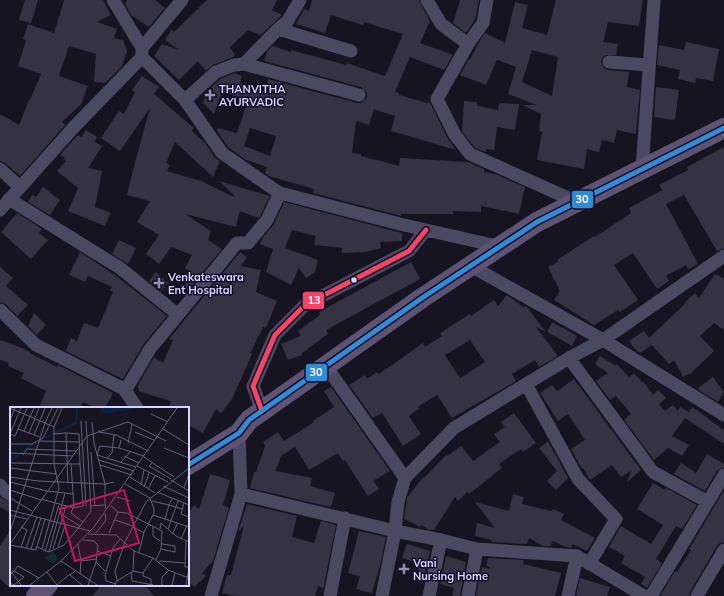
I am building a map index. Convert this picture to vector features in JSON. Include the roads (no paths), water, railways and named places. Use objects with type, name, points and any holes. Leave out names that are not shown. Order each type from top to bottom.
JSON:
[{"type":"main road","points":[[189,464],[239,433],[249,420],[537,222],[723,129]]},
{"type":"main road","points":[[36,596],[47,586]]},
{"type":"street","points":[[113,0],[142,53],[186,100],[222,153],[280,192],[426,230],[502,247]]},
{"type":"street","points":[[0,210],[9,198],[142,53],[182,0]]},
{"type":"street","points":[[244,64],[278,29],[287,22],[300,0]]},
{"type":"street","points":[[427,0],[441,24],[468,44]]},
{"type":"street","points":[[487,0],[483,23],[468,44],[437,99],[455,135],[470,154],[577,202]]},
{"type":"street","points":[[642,169],[654,0]]},
{"type":"street","points":[[278,29],[351,51]]},
{"type":"street","points":[[609,62],[649,65]]},
{"type":"street","points":[[186,100],[216,72],[234,65],[244,64],[359,96]]},
{"type":"street","points":[[0,168],[20,187]]},
{"type":"street","points":[[125,391],[150,348],[237,242],[248,243],[267,220],[280,192]]},
{"type":"street","points":[[9,198],[120,268],[178,314]]},
{"type":"street","points":[[262,411],[252,386],[275,335],[306,305],[409,251],[426,230]]},
{"type":"street","points":[[382,596],[395,531],[398,502],[405,478],[454,428],[569,358],[603,340],[724,256]]},
{"type":"street","points":[[471,266],[603,340],[722,411]]},
{"type":"street","points":[[0,310],[36,346],[124,389],[136,407]]},
{"type":"street","points":[[569,358],[653,472],[708,502]]},
{"type":"street","points":[[326,366],[405,478]]},
{"type":"street","points":[[526,384],[578,478],[616,519],[589,564]]},
{"type":"street","points":[[211,596],[241,494],[239,433]]},
{"type":"street","points":[[651,596],[724,475]]},
{"type":"street","points":[[0,485],[10,494]]},
{"type":"street","points":[[241,494],[477,549],[577,556],[644,596]]},
{"type":"street","points":[[330,596],[345,518]]},
{"type":"street","points":[[429,596],[441,540]]},
{"type":"street","points":[[468,596],[477,549]]},
{"type":"street","points":[[697,596],[724,550]]},
{"type":"street","points":[[568,596],[577,556]]},
{"type":"place","name":"THANVITHA AYURVADIC","points":[[210,95]]},
{"type":"place","name":"Venkateswara Ent Hospital","points":[[159,283]]},
{"type":"place","name":"Vani Nursing Home","points":[[404,569]]}]
